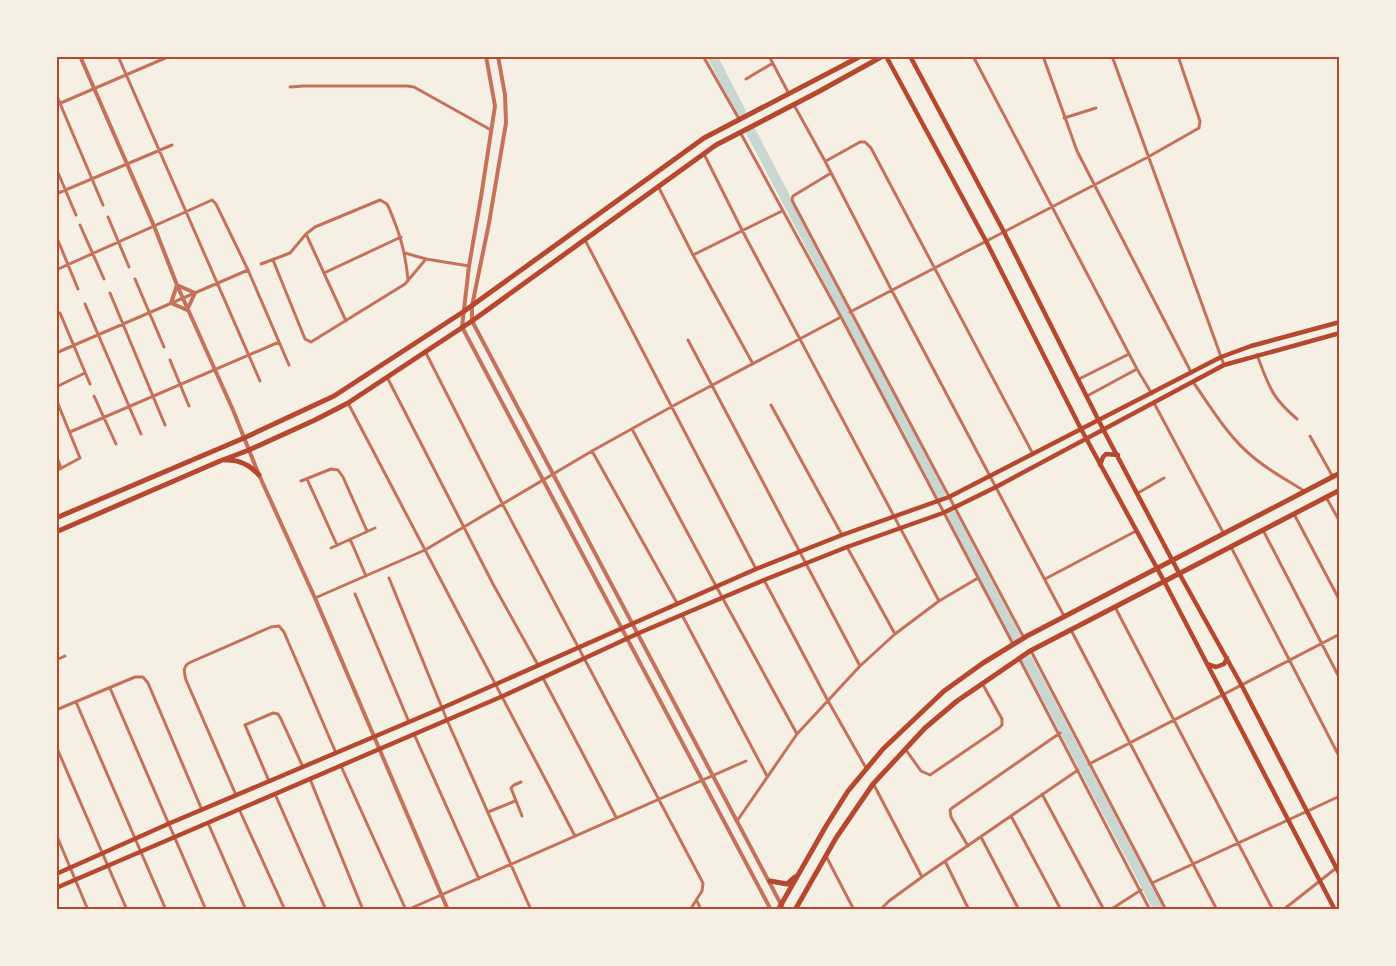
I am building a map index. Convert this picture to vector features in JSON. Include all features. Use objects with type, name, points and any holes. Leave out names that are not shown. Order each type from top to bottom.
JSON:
[{"type":"main road","points":[[56,518],[244,438],[334,396],[472,306],[713,133],[861,56]]},
{"type":"main road","points":[[56,532],[249,450],[348,403],[425,350],[472,321],[703,153],[885,56],[986,241],[1081,430],[1164,581],[1335,910]]},
{"type":"main road","points":[[910,56],[1004,232],[1103,429],[1179,573],[1242,686],[1306,811],[1338,866],[1340,875]]},
{"type":"main road","points":[[56,874],[168,824],[442,708],[756,569],[842,535],[949,497],[1034,455],[1221,357],[1251,346],[1340,322]]},
{"type":"main road","points":[[56,888],[503,696],[584,658],[764,580],[847,547],[955,508],[1224,364],[1340,332]]},
{"type":"main road","points":[[1289,346],[1297,340],[1297,333]]},
{"type":"main road","points":[[1100,465],[1102,457],[1106,454],[1118,455]]},
{"type":"main road","points":[[220,461],[238,460],[259,475]]},
{"type":"main road","points":[[778,910],[826,826],[848,791],[866,768],[902,729],[967,674],[1024,638],[1064,616],[1340,473]]},
{"type":"main road","points":[[795,910],[826,855],[873,784],[940,715],[981,683],[1030,651],[1340,490]]},
{"type":"main road","points":[[1206,664],[1216,668],[1224,664],[1227,658]]},
{"type":"main road","points":[[770,881],[786,884],[799,874]]},
{"type":"street","points":[[80,56],[154,226],[187,310],[315,598],[448,910]]},
{"type":"street","points":[[118,56],[260,381]]},
{"type":"street","points":[[58,104],[170,56]]},
{"type":"street","points":[[486,56],[495,106],[468,266],[462,327],[772,910]]},
{"type":"street","points":[[498,56],[506,106],[506,123],[489,223],[472,306],[472,321],[634,623],[784,910]]},
{"type":"street","points":[[703,56],[739,119]]},
{"type":"street","points":[[769,56],[790,94]]},
{"type":"street","points":[[973,56],[1129,354],[1152,394]]},
{"type":"street","points":[[1043,56],[1077,151],[1191,372]]},
{"type":"street","points":[[1112,56],[1224,364]]},
{"type":"street","points":[[850,312],[1199,128],[1200,121],[1178,56]]},
{"type":"street","points":[[746,79],[773,63]]},
{"type":"street","points":[[290,88],[303,86],[407,86],[491,130]]},
{"type":"street","points":[[56,94],[58,104],[103,205]]},
{"type":"street","points":[[794,104],[1064,616]]},
{"type":"street","points":[[495,106],[506,106]]},
{"type":"street","points":[[1064,118],[1096,108]]},
{"type":"street","points":[[740,132],[841,317],[937,502],[1014,644]]},
{"type":"street","points":[[825,161],[855,144],[864,142],[868,144],[1034,455]]},
{"type":"street","points":[[56,194],[172,145]]},
{"type":"street","points":[[703,153],[939,601]]},
{"type":"street","points":[[56,168],[76,214]]},
{"type":"street","points":[[831,173],[797,193],[793,196],[792,200],[1024,638]]},
{"type":"street","points":[[657,186],[753,364]]},
{"type":"street","points":[[56,270],[212,200],[216,204],[248,270],[289,366]]},
{"type":"street","points":[[261,264],[294,249],[306,234],[322,224],[380,200],[390,208],[401,237],[408,279]]},
{"type":"street","points":[[693,255],[782,211]]},
{"type":"street","points":[[108,217],[129,268]]},
{"type":"street","points":[[80,225],[104,279]]},
{"type":"street","points":[[306,234],[346,321]]},
{"type":"street","points":[[324,273],[401,237]]},
{"type":"street","points":[[56,238],[78,289]]},
{"type":"street","points":[[584,240],[756,569]]},
{"type":"street","points":[[405,254],[468,266]]},
{"type":"street","points":[[273,260],[308,341],[311,342],[405,284],[426,259]]},
{"type":"street","points":[[56,352],[248,270]]},
{"type":"street","points":[[135,279],[164,347]]},
{"type":"street","points":[[177,285],[195,292]]},
{"type":"street","points":[[171,303],[177,285]]},
{"type":"street","points":[[187,310],[195,292]]},
{"type":"street","points":[[110,293],[165,425]]},
{"type":"street","points":[[171,303],[187,310]]},
{"type":"street","points":[[85,304],[141,434]]},
{"type":"street","points":[[60,313],[90,384]]},
{"type":"street","points":[[315,598],[424,550],[592,451],[841,317]]},
{"type":"street","points":[[688,340],[860,666]]},
{"type":"street","points":[[70,432],[279,342]]},
{"type":"street","points":[[425,350],[502,503],[704,886],[697,901],[690,910]]},
{"type":"street","points":[[1079,379],[1129,354]]},
{"type":"street","points":[[1257,354],[1272,394],[1297,419]]},
{"type":"street","points":[[170,360],[189,406]]},
{"type":"street","points":[[1087,396],[1137,368]]},
{"type":"street","points":[[56,387],[85,373]]},
{"type":"street","points":[[386,377],[492,584],[538,665]]},
{"type":"street","points":[[1193,382],[1227,430],[1244,450],[1266,467],[1305,491]]},
{"type":"street","points":[[94,396],[116,444]]},
{"type":"street","points":[[56,399],[80,458],[56,471]]},
{"type":"street","points":[[348,403],[575,836]]},
{"type":"street","points":[[1154,403],[1224,534]]},
{"type":"street","points":[[771,405],[842,535]]},
{"type":"street","points":[[632,429],[797,734]]},
{"type":"street","points":[[1310,436],[1333,477]]},
{"type":"street","points":[[592,451],[677,603]]},
{"type":"street","points":[[56,455],[61,468]]},
{"type":"street","points":[[300,481],[331,469],[338,470],[343,477],[367,531]]},
{"type":"street","points":[[1138,493],[1164,478]]},
{"type":"street","points":[[307,479],[337,545]]},
{"type":"street","points":[[1326,497],[1340,522]]},
{"type":"street","points":[[1294,514],[1340,601]]},
{"type":"street","points":[[331,548],[375,528]]},
{"type":"street","points":[[1263,530],[1340,679]]},
{"type":"street","points":[[1045,579],[1136,531]]},
{"type":"street","points":[[350,539],[366,576]]},
{"type":"street","points":[[847,547],[896,634]]},
{"type":"street","points":[[1231,547],[1340,758]]},
{"type":"street","points":[[389,578],[447,720],[531,910]]},
{"type":"street","points":[[737,821],[766,776],[797,734],[827,699],[896,634],[939,601],[978,578]]},
{"type":"street","points":[[764,580],[866,768]]},
{"type":"street","points":[[356,594],[409,722]]},
{"type":"street","points":[[1114,606],[1273,910]]},
{"type":"street","points":[[682,615],[766,776]]},
{"type":"street","points":[[236,796],[186,680],[184,674],[185,666],[271,627],[279,626],[284,632],[336,754]]},
{"type":"street","points":[[1071,630],[1216,910]]},
{"type":"street","points":[[1089,764],[1340,634]]},
{"type":"street","points":[[1030,651],[1166,910]]},
{"type":"street","points":[[56,660],[65,656]]},
{"type":"street","points":[[1019,657],[1150,910]]},
{"type":"street","points":[[56,710],[139,676],[142,677],[148,683],[202,810]]},
{"type":"street","points":[[543,678],[616,818]]},
{"type":"street","points":[[905,749],[921,771],[924,774],[930,775],[999,728],[1002,725],[1002,719],[981,683]]},
{"type":"street","points":[[110,688],[206,910]]},
{"type":"street","points":[[76,702],[166,910]]},
{"type":"street","points":[[270,781],[245,725],[273,714],[278,714],[303,767]]},
{"type":"street","points":[[968,846],[951,817],[950,810],[1060,733]]},
{"type":"street","points":[[414,734],[479,879]]},
{"type":"street","points":[[56,746],[127,910]]},
{"type":"street","points":[[341,766],[407,910],[746,761]]},
{"type":"street","points":[[880,910],[889,901],[922,877],[1078,770]]},
{"type":"street","points":[[310,779],[363,910]]},
{"type":"street","points":[[521,782],[511,788],[522,816]]},
{"type":"street","points":[[873,784],[922,877]]},
{"type":"street","points":[[274,794],[326,910]]},
{"type":"street","points":[[1042,794],[1104,910]]},
{"type":"street","points":[[1152,883],[1340,796]]},
{"type":"street","points":[[488,812],[516,801]]},
{"type":"street","points":[[239,809],[285,910]]},
{"type":"street","points":[[1011,816],[1060,910]]},
{"type":"street","points":[[208,822],[246,910]]},
{"type":"street","points":[[56,834],[88,910]]},
{"type":"street","points":[[981,837],[1019,910]]},
{"type":"street","points":[[741,854],[752,848]]},
{"type":"street","points":[[826,855],[854,910]]},
{"type":"street","points":[[946,861],[969,910]]},
{"type":"street","points":[[1283,910],[1338,866]]},
{"type":"street","points":[[1110,910],[1141,890]]},
{"type":"street","points":[[697,901],[701,910]]},
{"type":"waterway","points":[[712,56],[741,112]]},
{"type":"waterway","points":[[751,132],[940,493]]},
{"type":"waterway","points":[[952,516],[1015,636]]},
{"type":"waterway","points":[[1027,659],[1159,910]]}]
